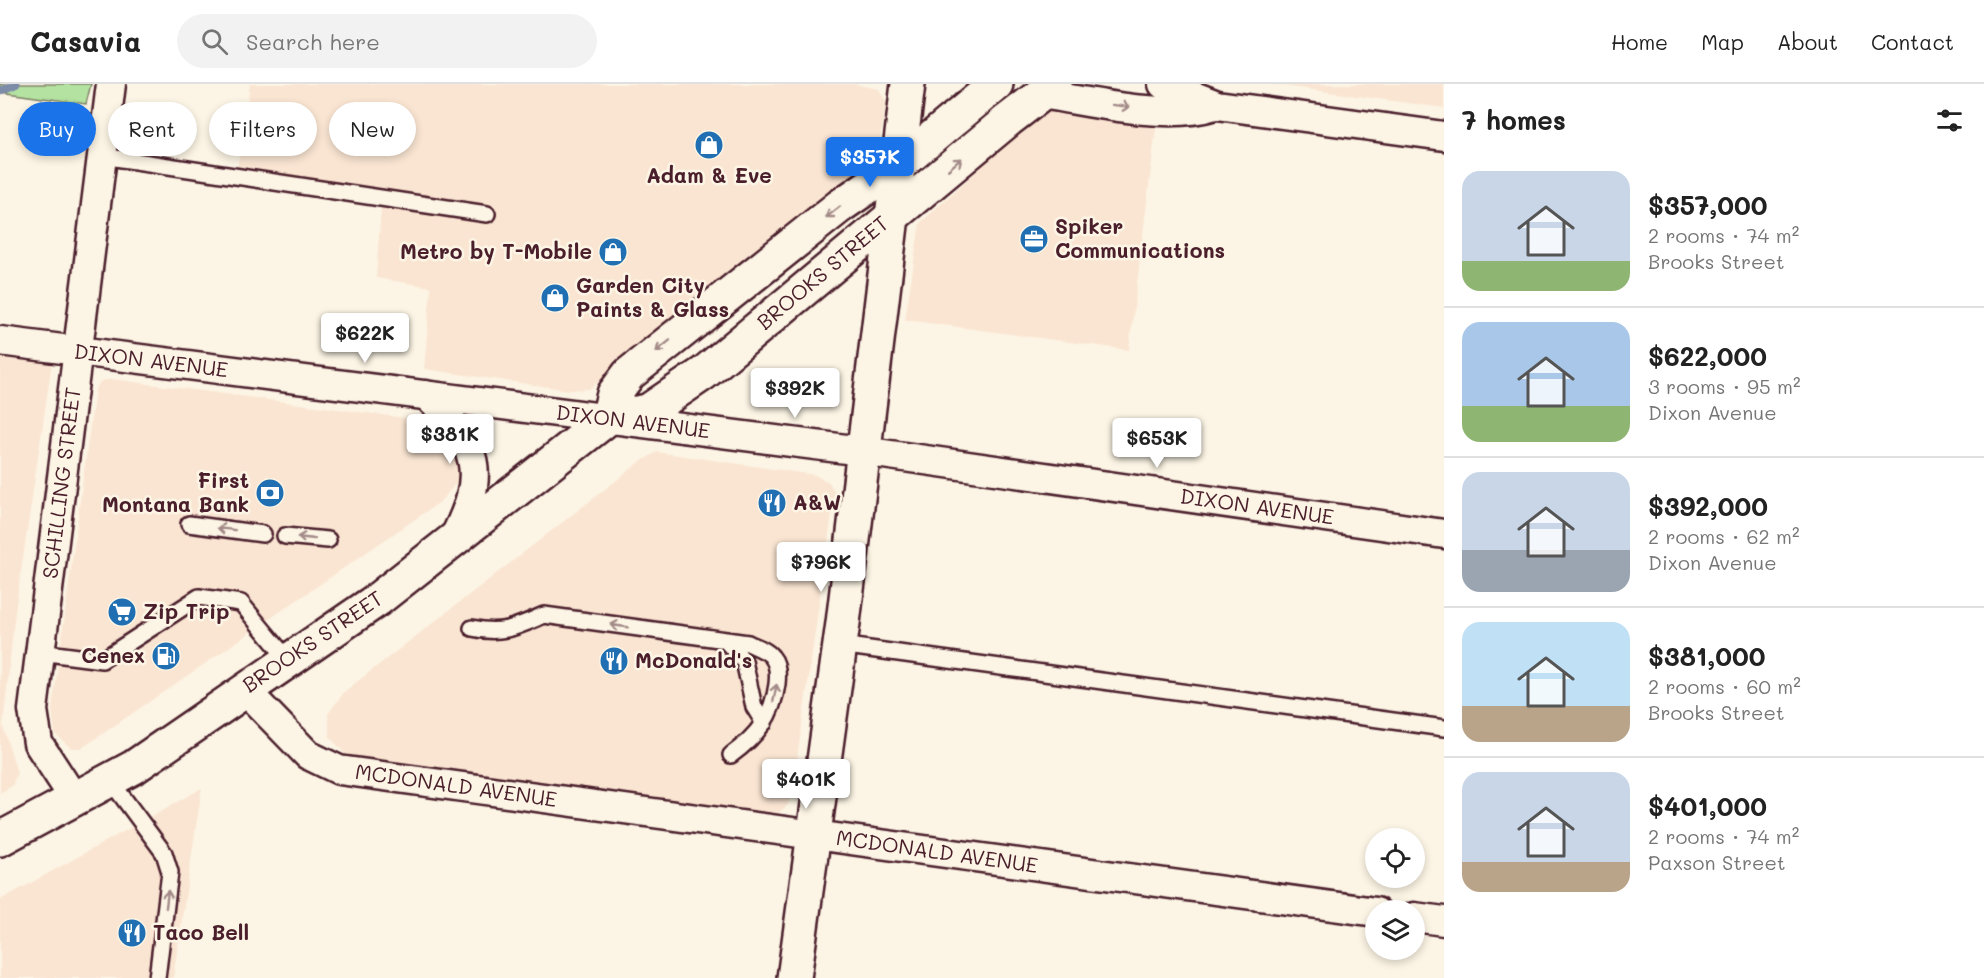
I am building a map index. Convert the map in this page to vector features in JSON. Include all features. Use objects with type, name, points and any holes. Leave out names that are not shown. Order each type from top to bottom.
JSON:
[{"type":"main road","points":[[794,978],[840,645],[908,84]]},
{"type":"main road","name":"BROOKS STREET","points":[[608,418],[614,394],[629,374],[840,206],[898,166],[996,84]]},
{"type":"main road","name":"BROOKS STREET","points":[[0,839],[134,766],[377,600],[608,418],[648,411],[704,373],[893,214],[1049,89]]},
{"type":"street","name":"SCHILLING STREET","points":[[75,800],[38,743],[33,710],[111,84]]},
{"type":"street","points":[[1163,84],[1217,105],[1444,136]]},
{"type":"street","points":[[1049,89],[1162,111],[1196,111],[1217,105]]},
{"type":"street","name":"DIXON AVENUE","points":[[0,341],[862,451],[1444,534]]},
{"type":"street","points":[[426,395],[450,418],[472,451],[474,470],[468,512],[453,540]]},
{"type":"street","name":"MCDONALD AVENUE","points":[[244,689],[308,755],[339,770],[1365,910]]},
{"type":"street","points":[[1425,918],[1444,921]]},
{"type":"lane","points":[[102,156],[487,214]]},
{"type":"lane","points":[[189,524],[263,534]]},
{"type":"lane","points":[[285,536],[328,540]]},
{"type":"lane","points":[[40,652],[102,660],[199,597],[241,603],[288,660]]},
{"type":"lane","points":[[472,628],[491,633],[513,628],[544,615],[748,643],[773,658],[778,673],[776,693],[769,718],[747,743],[731,755]]},
{"type":"lane","points":[[725,640],[744,662],[754,707],[764,723]]},
{"type":"lane","points":[[840,645],[1444,728]]},
{"type":"lane","points":[[110,780],[164,853],[170,872],[157,978]]},
{"type":"shaded area","points":[[250,84],[854,84],[879,89],[886,102],[876,165],[589,389],[569,390],[424,369],[431,287],[376,278],[381,207],[235,183],[239,156],[317,156],[317,102],[247,102]]},
{"type":"shaded area","points":[[1269,84],[1444,84],[1444,108]]},
{"type":"shaded area","points":[[1049,105],[1157,120],[1129,350],[905,320],[920,223]]},
{"type":"shaded area","points":[[0,356],[52,363],[15,612],[3,726],[17,773],[12,786],[0,793]]},
{"type":"shaded area","points":[[112,379],[428,421],[449,431],[464,474],[440,502],[82,748],[71,748],[55,734],[52,710],[95,389],[101,381]]},
{"type":"shaded area","points":[[657,452],[815,475],[829,482],[835,492],[792,795],[787,806],[777,814],[363,759],[345,754],[330,737],[328,714],[345,691],[640,462]]},
{"type":"shaded area","points":[[202,788],[173,978],[0,978],[0,900]]},
{"type":"green space","points":[[0,84],[91,84],[86,102],[0,92]]},
{"type":"waterway","points":[[0,91],[16,84]]},
{"type":"place","name":"Adam & Eve","points":[[709,145]]},
{"type":"place","name":"Spiker Communications","points":[[1034,239]]},
{"type":"place","name":"Metro by T-Mobile","points":[[613,252]]},
{"type":"place","name":"Garden City Paints & Glass","points":[[555,298]]},
{"type":"place","name":"First Montana Bank","points":[[270,493]]},
{"type":"place","name":"A&W","points":[[772,503]]},
{"type":"place","name":"Zip Trip","points":[[122,612]]},
{"type":"place","name":"Cenex","points":[[166,656]]},
{"type":"place","name":"McDonald's","points":[[614,661]]},
{"type":"place","name":"Taco Bell","points":[[132,933]]}]
